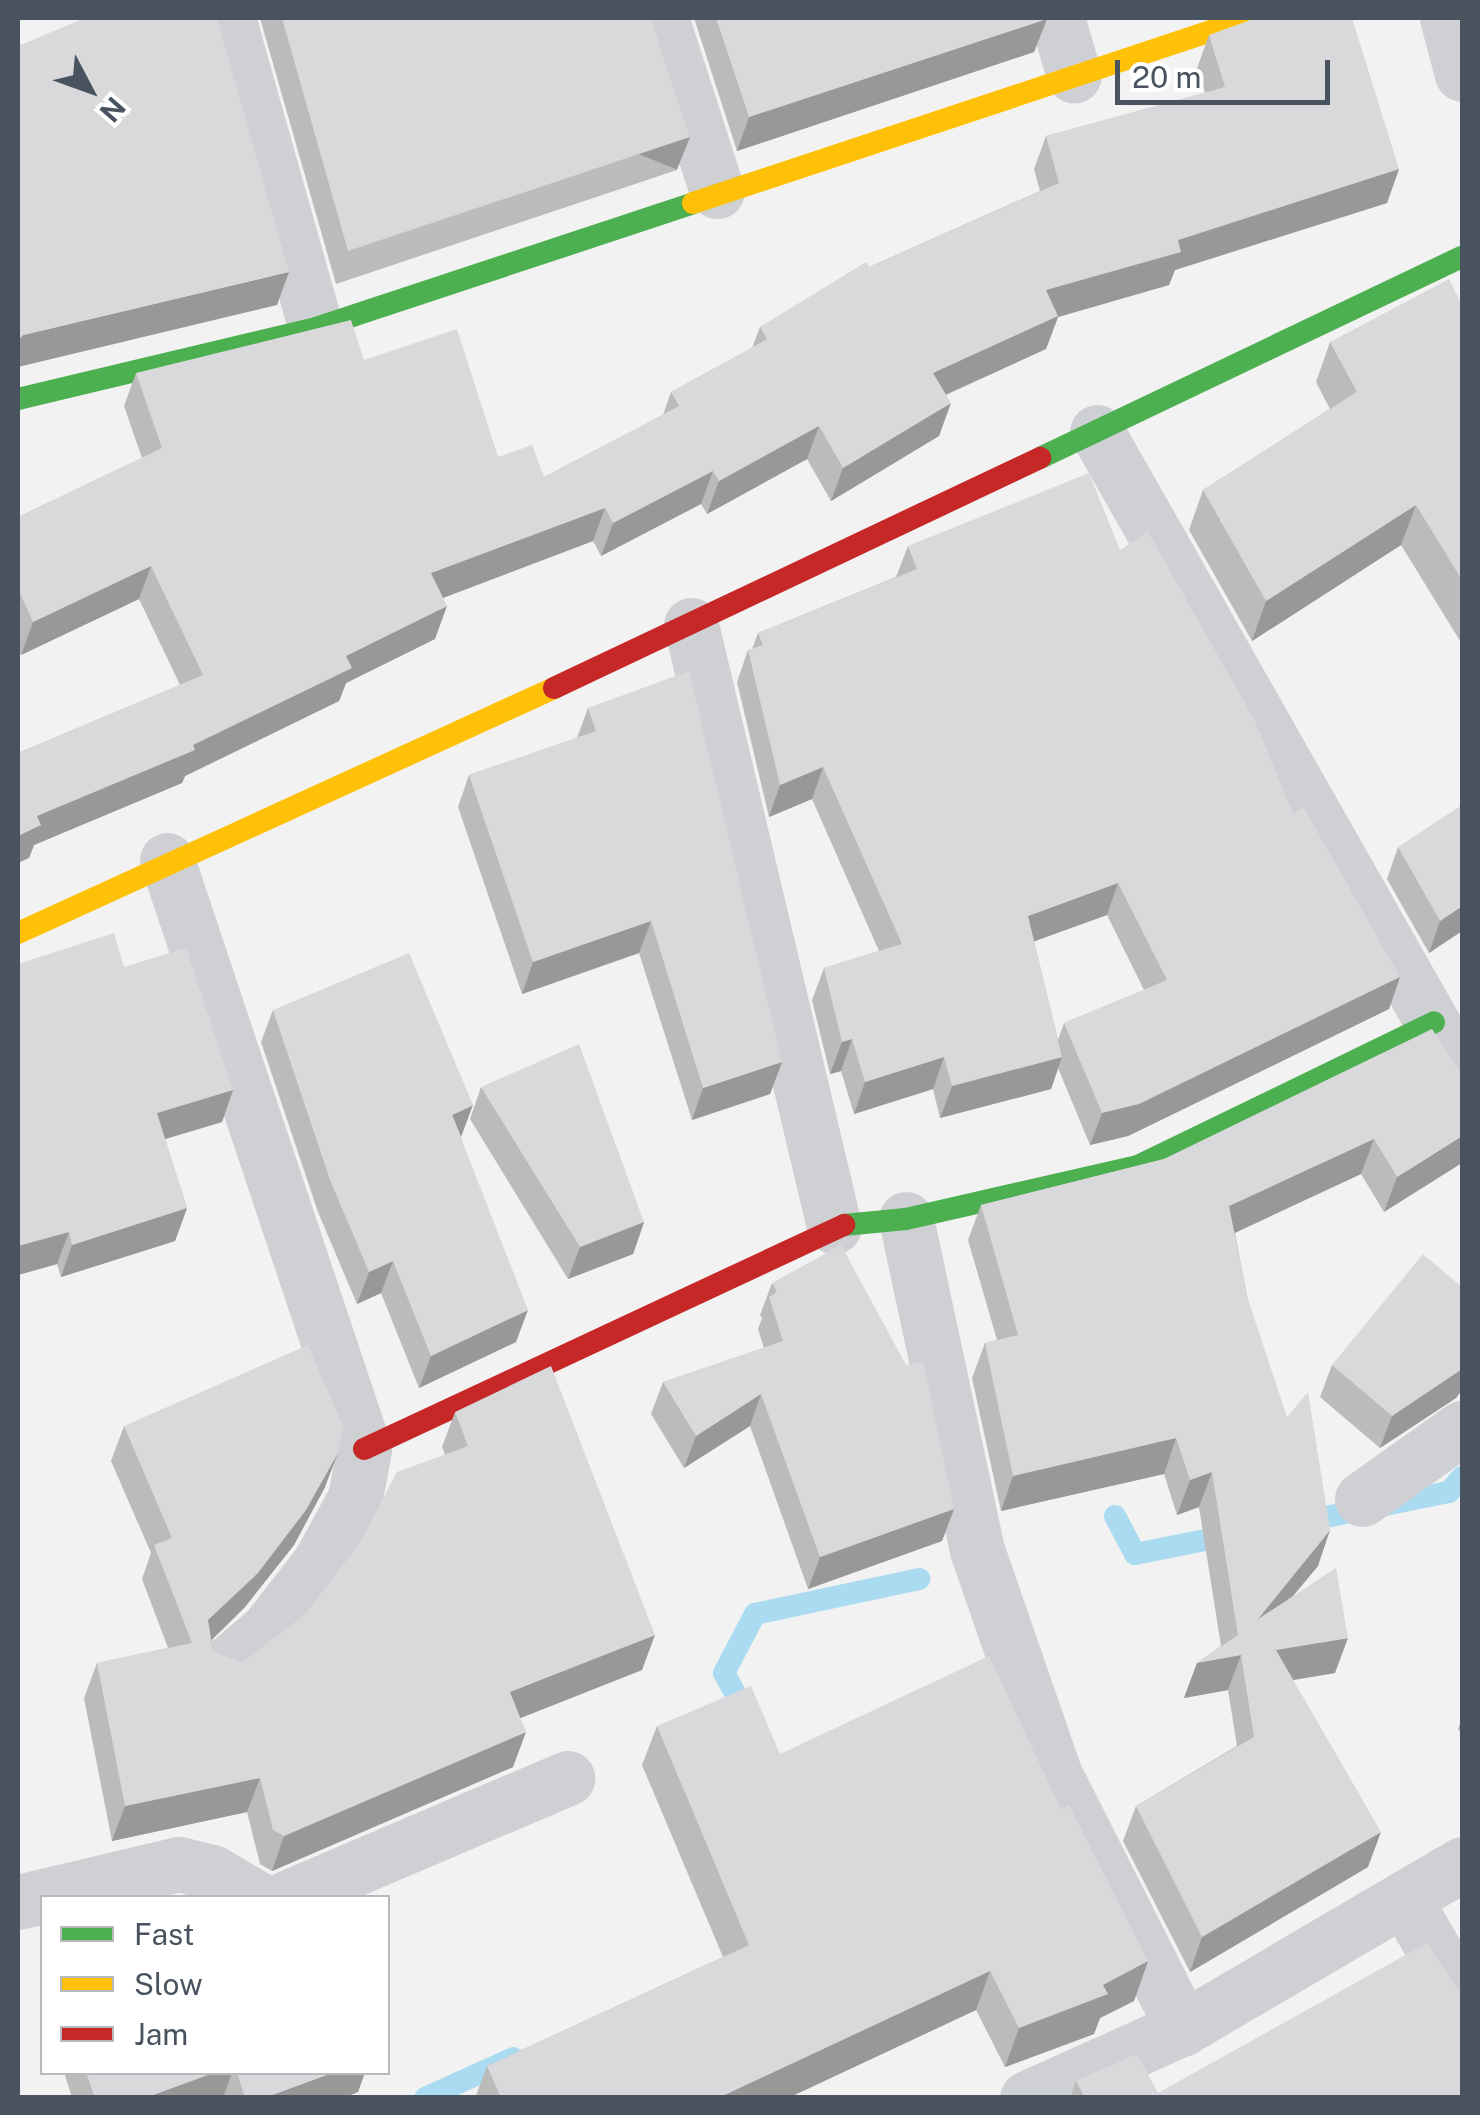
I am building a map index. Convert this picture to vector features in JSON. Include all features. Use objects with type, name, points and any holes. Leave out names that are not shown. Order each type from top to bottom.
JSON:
[{"type":"street","points":[[228,18],[316,328]]},
{"type":"street","points":[[661,18],[717,192]]},
{"type":"street","points":[[1057,18],[1074,76]]},
{"type":"street","points":[[18,399],[316,328],[1250,18]]},
{"type":"street","points":[[1448,18],[1462,74]]},
{"type":"street","points":[[18,932],[168,860],[691,625],[1462,256]]},
{"type":"street","points":[[1097,432],[1462,1075]]},
{"type":"street","points":[[691,625],[834,1226]]},
{"type":"street","points":[[168,860],[364,1449],[355,1498],[320,1562],[268,1629],[225,1666]]},
{"type":"street","points":[[364,1449],[834,1226],[906,1220],[1138,1166],[1434,1022]]},
{"type":"street","points":[[906,1220],[976,1550],[1055,1774],[1183,2028]]},
{"type":"street","points":[[1362,1499],[1462,1428]]},
{"type":"street","points":[[293,1895],[567,1778]]},
{"type":"street","points":[[47,1895],[178,1864],[212,1872],[251,1895]]},
{"type":"street","points":[[1026,2098],[1183,2028],[1462,1864]]},
{"type":"street","points":[[1404,1898],[1462,1999]]},
{"type":"building","points":[[85,18],[217,18],[289,272],[23,335],[18,340],[18,46]]},
{"type":"building","points":[[282,18],[651,18],[690,137],[348,251]]},
{"type":"building","points":[[716,18],[1046,18],[1047,19],[749,117]]},
{"type":"building","points":[[1256,18],[1352,18],[1399,169],[1178,240],[1181,252],[1046,290],[1058,316],[933,373],[951,403],[843,468],[819,426],[719,481],[713,471],[613,523],[605,508],[431,573],[447,606],[346,656],[352,668],[193,745],[195,750],[37,816],[41,825],[18,836],[18,753],[203,675],[151,566],[33,622],[18,589],[18,517],[162,448],[136,373],[351,320],[364,360],[457,329],[498,457],[532,445],[544,477],[679,406],[671,392],[767,339],[760,327],[866,262],[869,267],[1059,183],[1046,136],[1225,87],[1209,35]]},
{"type":"building","points":[[1449,279],[1462,305],[1462,580],[1416,505],[1266,601],[1203,490],[1357,392],[1330,342]]},
{"type":"building","points":[[1089,473],[1120,550],[1148,532],[1254,719],[1293,814],[1304,808],[1400,977],[1139,1104],[1102,1113],[1064,1023],[1167,980],[1118,883],[1028,916],[1062,1057],[952,1086],[944,1057],[865,1082],[852,1039],[842,1042],[824,968],[902,944],[823,767],[780,785],[748,650],[763,645],[758,633],[917,569],[908,546]]},
{"type":"building","points":[[689,671],[782,1062],[703,1088],[651,921],[533,962],[469,775],[596,731],[588,708]]},
{"type":"building","points":[[1462,805],[1462,906],[1440,921],[1398,847]]},
{"type":"building","points":[[114,933],[124,967],[186,948],[233,1090],[157,1113],[187,1208],[72,1245],[69,1232],[18,1246],[18,964]]},
{"type":"building","points":[[409,953],[473,1105],[452,1115],[528,1310],[431,1356],[393,1261],[369,1272],[330,1180],[273,1010]]},
{"type":"building","points":[[1432,1029],[1462,1075],[1462,1136],[1397,1177],[1374,1139],[1229,1206],[1247,1296],[1287,1417],[1308,1392],[1330,1530],[1258,1619],[1336,1568],[1348,1638],[1276,1650],[1381,1832],[1202,1937],[1136,1806],[1254,1737],[1241,1655],[1197,1663],[1238,1635],[1212,1472],[1190,1480],[1176,1438],[1013,1476],[985,1343],[1018,1335],[981,1205],[1164,1159]]},
{"type":"building","points":[[579,1044],[644,1222],[580,1247],[481,1087]]},
{"type":"building","points":[[841,1245],[906,1365],[923,1361],[954,1509],[820,1557],[761,1394],[696,1436],[663,1382],[783,1341],[769,1297],[777,1292],[772,1283]]},
{"type":"building","points":[[1423,1254],[1462,1287],[1462,1369],[1392,1416],[1332,1365]]},
{"type":"building","points":[[308,1345],[343,1426],[338,1453],[306,1510],[258,1573],[208,1620],[213,1651],[242,1662],[305,1614],[360,1543],[397,1472],[468,1446],[455,1412],[551,1366],[655,1635],[510,1692],[526,1732],[284,1836],[273,1830],[260,1778],[125,1806],[97,1663],[192,1643],[154,1545],[172,1538],[124,1426]]},
{"type":"building","points":[[989,1656],[1061,1809],[1069,1805],[1148,1961],[1103,1985],[1108,1994],[1019,2028],[990,1971],[718,2098],[501,2098],[487,2066],[749,1945],[657,1726],[751,1686],[780,1754]]},
{"type":"building","points":[[1427,1943],[1462,1991],[1462,2098],[1085,2098],[1076,2081],[1137,2054],[1158,2093]]},
{"type":"building","points":[[87,2075],[208,2075],[145,2098],[95,2098]]},
{"type":"building","points":[[238,2075],[327,2075],[264,2098],[245,2098]]},
{"type":"waterway","points":[[1301,1522],[1449,1492],[1462,1477]]},
{"type":"waterway","points":[[1115,1516],[1135,1554],[1230,1535]]},
{"type":"waterway","points":[[749,1719],[724,1673],[755,1614],[919,1579]]},
{"type":"waterway","points":[[425,2098],[513,2058]]},
{"type":"traffic: fast","points":[[18,399],[316,328],[693,203]]},
{"type":"traffic: fast","points":[[1040,458],[1462,257]]},
{"type":"traffic: fast","points":[[844,1225],[906,1219],[1138,1166],[1434,1022]]},
{"type":"traffic: slow","points":[[693,203],[1250,18]]},
{"type":"traffic: slow","points":[[18,933],[554,688]]},
{"type":"traffic: jam","points":[[554,688],[1040,458]]},
{"type":"traffic: jam","points":[[364,1449],[844,1225]]}]
